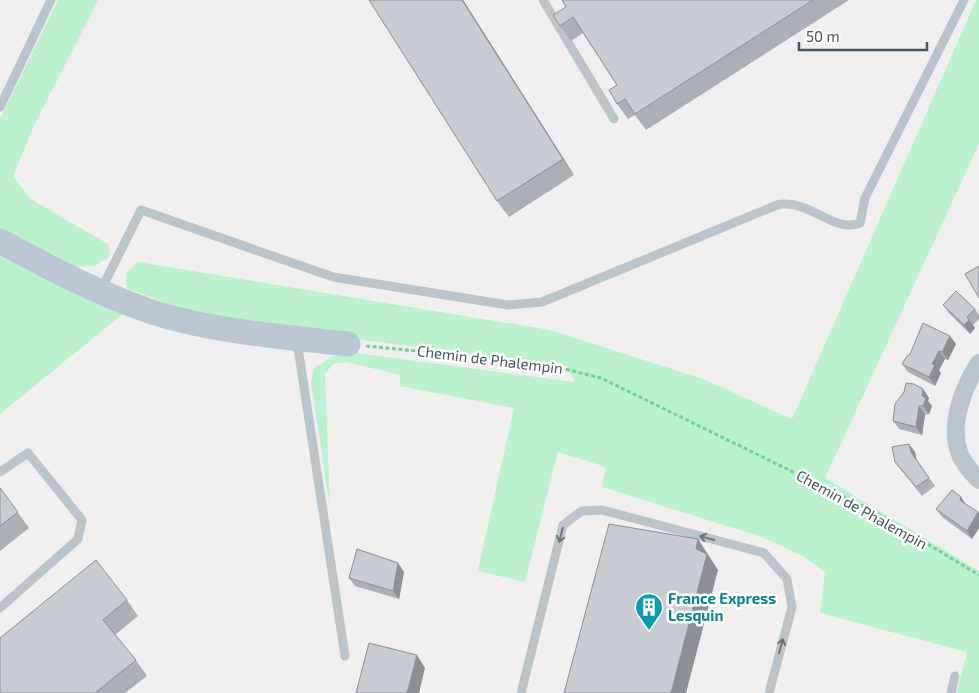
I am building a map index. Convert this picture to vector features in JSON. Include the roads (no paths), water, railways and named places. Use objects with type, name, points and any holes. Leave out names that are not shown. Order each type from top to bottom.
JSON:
[{"type":"street","points":[[0,241],[100,292],[179,320],[348,344]]},
{"type":"street","points":[[979,363],[964,395],[955,434],[959,454],[979,480]]},
{"type":"lane","points":[[0,107],[51,0]]},
{"type":"lane","points":[[543,0],[614,118]]},
{"type":"lane","points":[[100,292],[141,210],[333,277],[508,305],[542,302],[777,205],[800,205],[839,224],[848,227],[854,226],[860,223],[865,198],[964,0]]},
{"type":"lane","points":[[296,338],[345,656]]},
{"type":"lane","points":[[0,472],[28,453],[82,520],[78,539],[0,608]]},
{"type":"lane","points":[[521,693],[563,525],[582,511],[602,510],[764,553],[787,580],[792,607],[768,693]]},
{"type":"lane","points":[[951,693],[955,676]]},
{"type":"place","name":"France Express Lesquin","points":[[649,631]]}]
